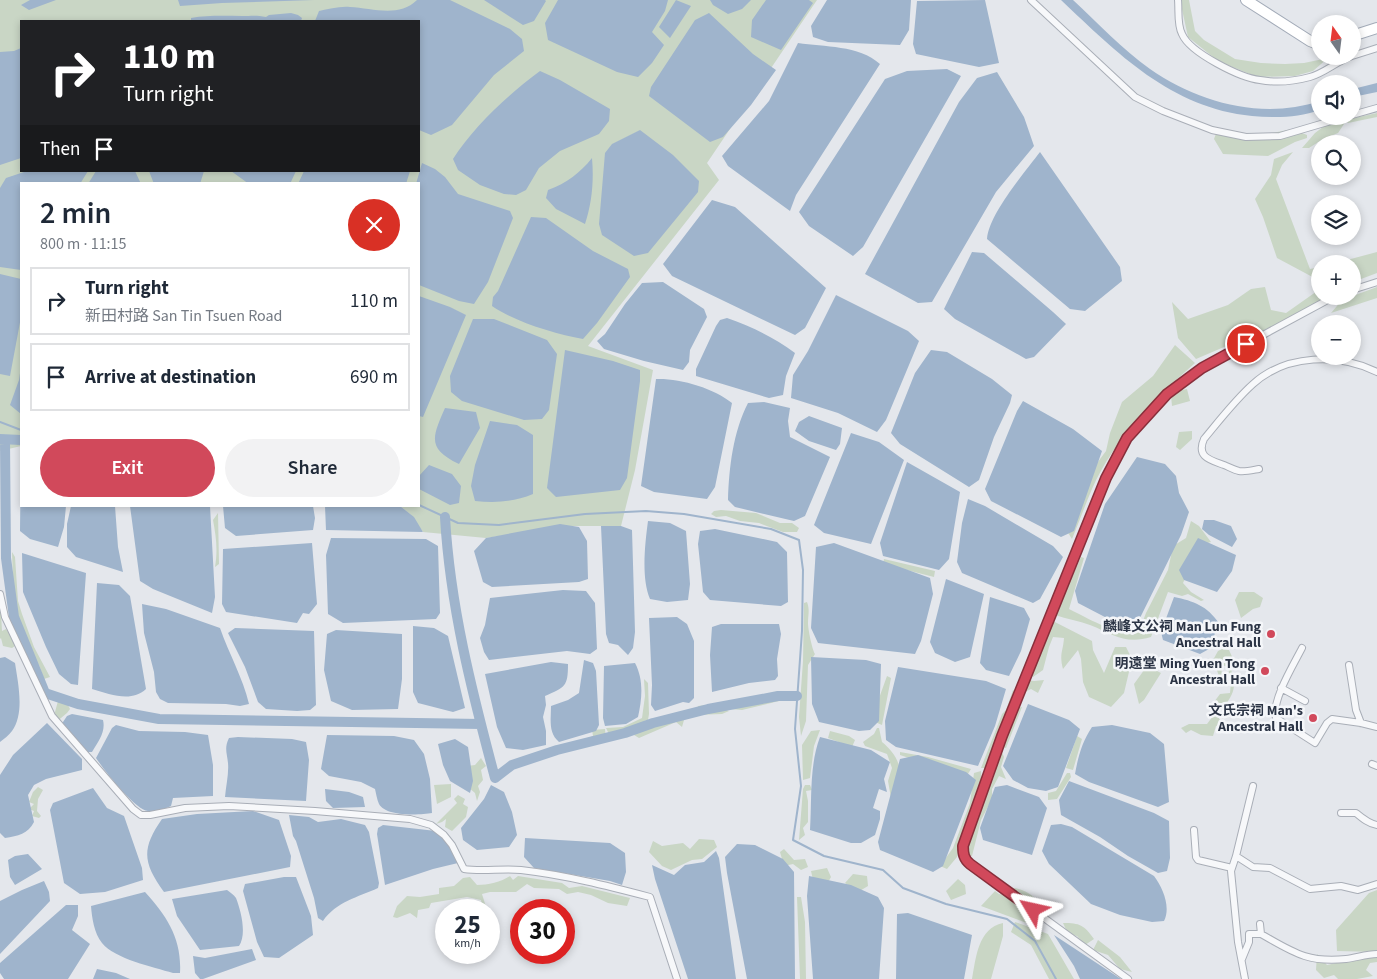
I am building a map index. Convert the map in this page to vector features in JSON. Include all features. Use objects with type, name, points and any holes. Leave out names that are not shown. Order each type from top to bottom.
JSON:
[{"type":"main road","points":[[1246,0],[1311,41]]},
{"type":"main road","points":[[1361,33],[1377,28]]},
{"type":"street","points":[[1031,0],[1135,97],[1163,111],[1212,130],[1246,137],[1280,136],[1317,125]]},
{"type":"street","points":[[1178,0],[1180,30],[1188,44],[1205,56],[1248,78],[1272,81],[1303,78],[1319,74],[1333,65]]},
{"type":"street","points":[[1361,53],[1377,48]]},
{"type":"street","points":[[1361,112],[1377,108]]},
{"type":"street","points":[[1361,287],[1377,282]]},
{"type":"street","points":[[1128,979],[970,864],[964,858],[963,846],[1002,736],[1106,478],[1127,438],[1167,394],[1202,368],[1318,305]]},
{"type":"street","points":[[1259,469],[1239,471],[1209,460],[1201,450],[1201,444],[1204,439],[1253,384],[1280,368],[1310,360],[1340,360],[1355,363],[1377,372]]},
{"type":"street","points":[[0,594],[5,617],[52,716],[133,809],[141,814],[150,815],[185,808],[229,806],[376,815],[421,821],[431,825],[444,835],[452,845],[464,869],[489,871],[525,870],[599,884],[650,897],[677,979]]},
{"type":"street","points":[[1302,648],[1281,688],[1275,714],[1276,718],[1315,743],[1329,720],[1336,719],[1377,727]]},
{"type":"street","points":[[1349,665],[1356,710],[1361,723]]},
{"type":"street","points":[[1281,688],[1305,701]]},
{"type":"street","points":[[1245,979],[1233,896],[1232,868],[1253,786]]},
{"type":"street","points":[[1341,813],[1356,813],[1373,825],[1377,825]]},
{"type":"street","points":[[1194,830],[1196,857],[1198,860],[1232,868]]},
{"type":"street","points":[[1236,856],[1253,867],[1270,868],[1310,889],[1341,886],[1358,890],[1377,884]]},
{"type":"street","points":[[1260,924],[1261,934]]},
{"type":"street","points":[[1241,960],[1249,942],[1249,934],[1261,934],[1292,952],[1313,959],[1347,959],[1377,954]]},
{"type":"green space","points":[[0,0],[817,0],[707,163],[719,180],[588,346],[653,370],[635,470],[621,526],[571,526],[486,538],[423,532],[411,515],[401,507],[420,507],[420,182],[20,182],[20,446],[0,451]]},
{"type":"green space","points":[[1180,0],[1189,0],[1195,31],[1204,40],[1235,59],[1285,64],[1311,62],[1311,65],[1320,65],[1313,71],[1295,76],[1257,77],[1218,61],[1188,37]]},
{"type":"green space","points":[[1377,113],[1377,117],[1361,120],[1361,117]]},
{"type":"green space","points":[[1326,125],[1343,125],[1338,133],[1333,135],[1313,135]]},
{"type":"green space","points":[[1292,129],[1307,135],[1307,138],[1268,156],[1223,154],[1214,139],[1217,131],[1233,137],[1251,133],[1267,134]]},
{"type":"green space","points":[[1311,138],[1311,147],[1302,148]]},
{"type":"green space","points":[[1293,152],[1282,165],[1276,179],[1311,269],[1311,276],[1277,258],[1255,199],[1271,175],[1274,159]]},
{"type":"green space","points":[[1377,252],[1377,273],[1361,279],[1361,256]]},
{"type":"green space","points":[[1265,287],[1271,310],[1286,313],[1311,295],[1312,305],[1280,323],[1196,359],[1178,338],[1172,302],[1188,319],[1228,305],[1251,289]]},
{"type":"green space","points":[[1377,287],[1377,298],[1361,303],[1361,293]]},
{"type":"green space","points":[[1338,305],[1356,305],[1331,313]]},
{"type":"green space","points":[[1175,345],[1195,363],[1165,390],[1137,420],[1112,453],[1092,489],[1072,539],[1065,528],[1083,482],[1106,451],[1110,433],[1122,402],[1153,376]]},
{"type":"green space","points":[[1187,389],[1190,401],[1172,406],[1171,396],[1178,391]]},
{"type":"green space","points":[[1192,431],[1192,439],[1180,450],[1176,447],[1179,432]]},
{"type":"green space","points":[[714,511],[756,513],[780,523],[792,523],[799,528],[797,532],[783,532],[759,523],[740,521],[726,516],[716,517],[711,514]]},
{"type":"green space","points":[[218,513],[219,564],[215,567],[216,543],[213,520]]},
{"type":"green space","points":[[1191,521],[1199,526],[1211,542],[1200,545],[1183,583],[1191,592],[1204,600],[1201,601],[1188,594],[1182,596],[1168,592],[1151,637],[1134,640],[1126,639],[1055,615],[1081,557],[1084,558],[1069,609],[1107,627],[1133,635],[1141,626],[1168,570],[1173,546],[1186,538]]},
{"type":"green space","points":[[12,552],[15,557],[18,601],[34,647],[50,677],[44,679],[39,665],[18,633],[16,615],[8,593],[13,580]]},
{"type":"green space","points":[[884,559],[935,571],[934,577],[883,564]]},
{"type":"green space","points":[[1239,592],[1254,592],[1263,598],[1260,607],[1253,609],[1241,618],[1235,600]]},
{"type":"green space","points":[[0,595],[2,631],[6,629],[12,637],[15,646],[12,648],[3,646],[0,639]]},
{"type":"green space","points":[[807,602],[811,644],[815,654],[808,665],[806,721],[801,736],[799,717],[803,661],[804,603]]},
{"type":"green space","points":[[1051,620],[1092,641],[1093,650],[1104,673],[1115,647],[1126,647],[1132,659],[1124,693],[1111,707],[1089,697],[1083,682],[1081,659],[1078,650],[1063,669],[1061,656],[1064,638],[1053,637],[1043,670],[1033,677],[1031,672]]},
{"type":"green space","points":[[1222,649],[1229,650],[1234,661],[1230,666],[1234,688],[1224,707],[1214,702],[1220,694],[1230,693],[1231,683],[1228,667],[1222,665],[1221,681],[1213,660],[1218,651]]},
{"type":"green space","points":[[1147,666],[1161,673],[1144,700],[1139,704],[1134,684]]},
{"type":"green space","points":[[887,676],[891,678],[882,725],[875,722],[878,701]]},
{"type":"green space","points":[[644,679],[648,683],[648,720],[611,738],[606,728],[623,727],[642,718],[645,696]]},
{"type":"green space","points":[[1028,680],[1044,680],[1038,693],[1031,689],[1025,692]]},
{"type":"green space","points":[[1013,690],[1018,692],[988,768],[981,768],[1002,714],[1006,710]]},
{"type":"green space","points":[[771,700],[779,701],[742,710],[730,709]]},
{"type":"green space","points":[[58,701],[68,705],[70,709],[55,723],[50,718],[55,712]]},
{"type":"green space","points":[[721,703],[724,709],[729,711],[722,714],[696,715],[698,706]]},
{"type":"green space","points":[[1022,707],[1006,748],[1003,747],[1017,708]]},
{"type":"green space","points":[[684,712],[689,717],[684,720],[682,727],[676,722],[639,738],[634,735],[640,731],[673,720]]},
{"type":"green space","points":[[1216,712],[1222,724],[1216,726],[1213,736],[1201,735],[1191,730],[1186,733],[1181,728],[1189,724],[1207,724]]},
{"type":"green space","points":[[877,728],[879,728],[882,742],[893,753],[900,773],[897,786],[891,798],[888,781],[892,768],[887,754],[865,746],[863,742],[874,734]]},
{"type":"green space","points":[[605,729],[606,740],[586,745],[582,740],[593,736],[592,730]]},
{"type":"green space","points":[[820,730],[814,746],[810,778],[803,780],[802,745],[811,731]]},
{"type":"green space","points":[[830,731],[849,736],[855,740],[852,747],[828,738]]},
{"type":"green space","points":[[1077,736],[1082,739],[1073,770],[1066,768]]},
{"type":"green space","points":[[900,752],[928,757],[971,769],[966,777],[900,755]]},
{"type":"green space","points":[[1000,752],[1002,752],[1004,757],[1001,767],[1006,779],[999,776],[992,789],[992,799],[981,820],[972,856],[968,855],[968,838],[971,828],[993,779]]},
{"type":"green space","points":[[481,758],[486,766],[481,770],[483,780],[478,786],[480,792],[477,801],[475,793],[462,782],[467,766],[475,765]]},
{"type":"green space","points":[[981,771],[982,786],[957,857],[947,869],[940,866],[953,848],[970,803],[974,773]]},
{"type":"green space","points":[[1067,773],[1070,773],[1071,777],[1057,799],[1048,800],[1048,793],[1056,791]]},
{"type":"green space","points":[[451,784],[451,797],[437,804],[434,785]]},
{"type":"green space","points":[[805,785],[810,785],[812,790],[806,791],[808,822],[803,828],[805,835],[799,840],[803,789]]},
{"type":"green space","points":[[38,787],[43,790],[38,799],[37,811],[41,816],[39,818],[32,816],[34,811],[29,809],[34,804],[29,802],[33,792]]},
{"type":"green space","points":[[458,795],[465,799],[463,804],[468,807],[466,817],[452,831],[445,827],[446,819],[436,824],[457,803],[454,799]]},
{"type":"green space","points":[[699,839],[714,840],[717,847],[702,859],[692,860],[671,870],[662,866],[649,852],[653,841],[662,846],[683,843],[690,849]]},
{"type":"green space","points":[[784,849],[794,860],[805,859],[808,867],[801,870],[793,864],[784,866],[780,852]]},
{"type":"green space","points":[[827,868],[831,877],[827,884],[814,884],[811,871]]},
{"type":"green space","points":[[853,874],[867,876],[868,886],[858,892],[845,883]]},
{"type":"green space","points":[[510,876],[513,880],[518,876],[562,883],[569,888],[582,886],[630,898],[627,906],[608,903],[591,895],[578,892],[567,894],[559,889],[534,888],[527,884],[516,892],[490,892],[482,894],[484,899],[467,897],[435,899],[435,902],[431,903],[429,908],[418,910],[417,918],[410,913],[397,918],[393,917],[397,906],[407,896],[420,897],[439,894],[439,888],[454,886],[463,878],[470,877],[477,885],[499,881]]},
{"type":"green space","points":[[958,879],[965,885],[966,894],[951,900],[946,891]]},
{"type":"green space","points":[[1014,888],[1025,891],[1050,911],[1043,916],[1026,897],[1018,898]]},
{"type":"green space","points":[[1377,890],[1377,952],[1337,951],[1336,930],[1369,893]]},
{"type":"green space","points":[[995,891],[999,894],[1012,896],[1039,915],[1032,925],[981,906]]},
{"type":"green space","points":[[797,897],[801,897],[805,922],[806,979],[800,979]]},
{"type":"green space","points":[[1015,922],[1048,934],[1074,979],[1049,979],[1031,945],[1011,932]]},
{"type":"green space","points":[[1003,923],[1003,936],[991,979],[972,979],[977,953],[983,937],[995,926]]},
{"type":"green space","points":[[1063,923],[1081,926],[1094,939],[1085,945],[1077,936],[1068,934]]},
{"type":"green space","points":[[1098,940],[1120,957],[1132,972],[1120,969],[1108,955],[1093,950]]},
{"type":"green space","points":[[1317,954],[1327,965],[1373,955],[1377,958],[1377,962],[1370,963],[1366,970],[1373,976],[1357,979],[1338,979],[1334,975],[1324,978],[1316,970]]},
{"type":"water","points":[[30,0],[56,0],[29,10],[21,5]]},
{"type":"water","points":[[178,0],[314,0],[180,6]]},
{"type":"water","points":[[417,0],[450,0],[510,29],[522,39],[524,51],[494,75],[452,125],[431,135],[420,130],[420,20],[315,20],[319,11],[338,7],[385,11],[410,6]]},
{"type":"water","points":[[484,0],[546,1],[534,21],[523,25]]},
{"type":"water","points":[[558,0],[668,0],[665,11],[652,32],[664,45],[652,63],[638,77],[617,72],[548,40],[545,23]]},
{"type":"water","points":[[676,0],[691,6],[670,38],[659,27]]},
{"type":"water","points":[[710,0],[751,0],[742,9],[728,14],[713,5]]},
{"type":"water","points":[[766,0],[809,0],[813,3],[781,50],[751,37],[752,20]]},
{"type":"water","points":[[827,0],[911,0],[909,30],[900,45],[828,42],[813,37],[811,26]]},
{"type":"water","points":[[985,0],[999,63],[979,67],[916,54],[913,44],[917,1]]},
{"type":"water","points":[[1061,0],[1073,0],[1150,69],[1189,91],[1232,105],[1254,108],[1276,109],[1311,103],[1311,113],[1295,116],[1261,117],[1223,111],[1196,102],[1171,90],[1147,75],[1103,39]]},
{"type":"water","points":[[291,13],[302,18],[301,20],[191,20],[191,18],[204,16],[266,17],[269,15]]},
{"type":"water","points":[[709,13],[753,54],[776,70],[751,105],[723,137],[710,142],[649,96],[651,87],[695,20]]},
{"type":"water","points":[[798,43],[852,50],[872,58],[880,64],[796,195],[790,211],[728,166],[722,156],[769,101]]},
{"type":"water","points":[[20,48],[20,158],[0,165],[0,52]]},
{"type":"water","points":[[947,69],[961,76],[863,247],[853,256],[809,226],[799,212],[885,79],[907,71]]},
{"type":"water","points":[[540,71],[560,80],[610,109],[609,121],[599,134],[560,151],[539,168],[526,190],[516,195],[504,194],[480,185],[458,170],[453,159],[471,135],[493,111]]},
{"type":"water","points":[[997,72],[1024,117],[1034,146],[996,192],[932,302],[918,303],[865,274],[959,102],[977,78]]},
{"type":"water","points":[[1377,83],[1377,92],[1361,95],[1361,87]]},
{"type":"water","points":[[640,130],[673,155],[699,181],[698,192],[648,253],[634,256],[602,235],[599,224],[605,153],[612,144]]},
{"type":"water","points":[[1040,152],[1120,267],[1122,281],[1085,311],[1070,309],[987,239],[989,229],[1001,206]]},
{"type":"water","points":[[592,158],[592,192],[585,224],[556,209],[546,198],[548,190],[573,177]]},
{"type":"water","points":[[422,163],[435,169],[445,177],[458,194],[510,211],[513,218],[488,282],[474,304],[459,301],[420,285],[420,182],[417,182]]},
{"type":"water","points":[[24,172],[87,172],[81,182],[20,182],[20,270],[0,267],[0,188],[6,178]]},
{"type":"water","points":[[95,172],[135,172],[140,182],[89,182]]},
{"type":"water","points":[[149,172],[204,172],[201,182],[153,182]]},
{"type":"water","points":[[232,172],[296,172],[291,182],[246,182]]},
{"type":"water","points":[[304,172],[410,172],[407,182],[299,182]]},
{"type":"water","points":[[712,200],[735,207],[826,288],[805,328],[795,335],[672,276],[663,264]]},
{"type":"water","points":[[531,217],[546,218],[593,251],[628,269],[630,277],[583,339],[536,327],[501,312],[492,306],[493,297],[498,291]]},
{"type":"water","points":[[972,252],[984,253],[1066,324],[1034,357],[1026,359],[955,319],[944,309]]},
{"type":"water","points":[[0,274],[20,279],[20,322],[10,376],[0,374]]},
{"type":"water","points":[[663,282],[704,309],[707,317],[690,350],[689,362],[683,370],[604,349],[597,341],[605,334],[642,283]]},
{"type":"water","points":[[836,295],[908,331],[919,341],[886,420],[877,432],[838,413],[791,398],[793,375],[808,351]]},
{"type":"water","points":[[420,296],[466,315],[423,417],[420,416]]},
{"type":"water","points":[[727,318],[762,333],[795,353],[786,376],[783,395],[769,398],[696,376],[696,369],[716,326],[720,320]]},
{"type":"water","points":[[473,319],[494,319],[547,340],[557,354],[549,410],[542,419],[524,420],[462,401],[451,392],[450,376]]},
{"type":"water","points":[[565,350],[613,361],[640,370],[627,478],[620,490],[556,497],[547,488]]},
{"type":"water","points":[[931,350],[947,352],[992,379],[1012,395],[994,437],[979,480],[969,487],[900,444],[891,433],[915,373]]},
{"type":"water","points":[[20,373],[20,413],[10,405]]},
{"type":"water","points":[[656,379],[675,380],[696,385],[716,393],[732,403],[715,487],[707,499],[654,492],[641,486]]},
{"type":"water","points":[[1023,401],[1073,429],[1102,451],[1074,531],[1061,537],[991,501],[985,489],[1017,411]]},
{"type":"water","points":[[764,402],[790,408],[788,421],[790,437],[830,457],[805,516],[794,521],[735,507],[728,500],[729,475],[735,438],[743,414],[748,403]]},
{"type":"water","points":[[445,408],[476,412],[480,428],[459,464],[441,453],[435,441],[437,427]]},
{"type":"water","points":[[809,416],[842,428],[840,444],[836,450],[809,441],[795,431],[799,422]]},
{"type":"water","points":[[490,421],[517,425],[533,435],[533,494],[505,501],[475,501],[471,486],[475,465]]},
{"type":"water","points":[[851,433],[879,442],[904,460],[871,544],[824,533],[814,525]]},
{"type":"water","points":[[1137,457],[1165,464],[1176,476],[1179,493],[1189,512],[1181,535],[1137,624],[1126,628],[1078,603],[1075,591],[1105,504]]},
{"type":"water","points":[[907,462],[960,492],[949,559],[939,570],[883,556],[880,543]]},
{"type":"water","points":[[429,465],[452,474],[461,486],[459,503],[450,505],[420,490],[420,475]]},
{"type":"water","points":[[968,499],[985,506],[1053,546],[1063,557],[1040,599],[1033,603],[962,573],[957,562],[962,523]]},
{"type":"water","points":[[20,507],[66,507],[64,527],[58,547],[30,539],[20,531]]},
{"type":"water","points":[[71,507],[115,507],[118,547],[123,572],[76,557],[67,547],[67,524]]},
{"type":"water","points":[[130,507],[210,507],[215,597],[212,613],[153,589],[140,581]]},
{"type":"water","points":[[223,507],[313,507],[315,518],[313,530],[236,536],[225,528]]},
{"type":"water","points":[[325,507],[401,507],[414,517],[423,532],[326,530]]},
{"type":"water","points":[[1204,520],[1214,520],[1231,526],[1237,539],[1232,547],[1209,535],[1202,529]]},
{"type":"water","points":[[648,521],[670,523],[686,531],[690,584],[688,600],[667,602],[650,599],[645,581],[645,550]]},
{"type":"water","points":[[560,524],[579,527],[587,541],[588,579],[579,582],[492,587],[483,582],[474,551],[486,538]]},
{"type":"water","points":[[601,526],[621,526],[632,530],[635,632],[633,648],[628,655],[618,645],[609,643],[606,634]]},
{"type":"water","points":[[715,529],[777,542],[787,552],[788,602],[781,606],[710,600],[703,592],[698,544],[700,531]]},
{"type":"water","points":[[331,538],[426,539],[438,546],[440,613],[436,619],[343,623],[328,614],[326,555]]},
{"type":"water","points":[[1198,538],[1236,555],[1232,571],[1217,592],[1184,580],[1179,570]]},
{"type":"water","points":[[312,543],[317,604],[309,614],[303,613],[297,623],[226,612],[222,604],[223,549]]},
{"type":"water","points":[[834,543],[930,578],[933,594],[921,641],[915,654],[818,643],[811,628],[816,547]]},
{"type":"water","points":[[22,553],[86,573],[78,685],[71,684],[59,674],[46,647],[23,592]]},
{"type":"water","points":[[946,579],[984,594],[970,657],[955,662],[935,653],[930,642]]},
{"type":"water","points":[[97,583],[119,585],[130,596],[146,689],[134,696],[113,695],[92,689]]},
{"type":"water","points":[[563,590],[586,591],[595,603],[597,649],[590,654],[567,651],[489,660],[484,652],[480,638],[485,625],[490,598]]},
{"type":"water","points":[[990,597],[1024,608],[1030,619],[1021,651],[1009,676],[986,670],[980,663]]},
{"type":"water","points":[[1174,597],[1200,605],[1210,612],[1219,623],[1209,649],[1200,654],[1163,640],[1161,632]]},
{"type":"water","points":[[142,604],[166,609],[220,628],[249,704],[240,706],[168,703],[160,699],[156,692],[154,672],[144,633]]},
{"type":"water","points":[[677,617],[687,624],[694,641],[694,698],[689,703],[683,702],[655,711],[651,705],[649,618]]},
{"type":"water","points":[[721,624],[779,624],[781,634],[777,659],[778,676],[775,680],[749,683],[712,692],[710,655],[712,627]]},
{"type":"water","points":[[413,626],[434,628],[448,636],[465,708],[453,712],[418,703],[413,692]]},
{"type":"water","points":[[235,628],[314,631],[316,705],[310,710],[297,711],[266,709],[258,702],[245,667],[228,633]]},
{"type":"water","points":[[336,630],[402,634],[402,679],[398,709],[352,710],[331,701],[324,670],[327,634]]},
{"type":"water","points":[[5,657],[15,663],[19,689],[19,707],[16,724],[12,731],[0,742],[0,658]]},
{"type":"water","points":[[811,657],[866,660],[881,664],[879,721],[870,730],[859,731],[819,722],[812,704]]},
{"type":"water","points":[[584,660],[593,663],[596,671],[599,725],[596,731],[559,742],[552,730],[551,706],[568,700],[579,693]]},
{"type":"water","points":[[551,662],[568,664],[568,672],[564,685],[545,696],[546,705],[543,717],[546,745],[523,750],[506,748],[497,727],[485,674]]},
{"type":"water","points":[[635,663],[640,676],[641,690],[638,717],[626,724],[605,726],[603,718],[604,666]]},
{"type":"water","points":[[898,667],[986,681],[1006,689],[995,726],[978,766],[896,747],[886,740],[885,721]]},
{"type":"water","points":[[1028,704],[1069,720],[1080,729],[1058,787],[1046,791],[1028,788],[1013,780],[1003,766]]},
{"type":"water","points":[[72,714],[103,720],[102,733],[92,752],[85,752],[61,725],[67,716]]},
{"type":"water","points":[[47,723],[82,759],[82,770],[46,779],[34,785],[28,795],[34,822],[32,826],[22,834],[5,838],[0,833],[0,775],[13,755]]},
{"type":"water","points":[[116,725],[139,731],[185,732],[208,735],[213,765],[213,796],[173,798],[171,806],[163,809],[148,811],[142,809],[120,789],[96,758],[112,728]]},
{"type":"water","points":[[1112,725],[1150,733],[1164,744],[1169,802],[1158,807],[1089,782],[1075,774],[1081,750],[1092,727]]},
{"type":"water","points":[[327,735],[394,736],[414,740],[424,754],[430,779],[432,813],[404,814],[389,811],[379,804],[375,789],[361,782],[329,776],[321,769]]},
{"type":"water","points":[[820,737],[871,750],[890,762],[884,779],[887,792],[879,789],[873,808],[880,811],[880,819],[875,835],[861,843],[851,843],[810,830],[814,760]]},
{"type":"water","points":[[229,738],[292,739],[306,742],[309,760],[306,801],[225,797],[228,771],[227,745]]},
{"type":"water","points":[[455,739],[468,747],[473,781],[470,793],[450,781],[443,765],[438,744]]},
{"type":"water","points":[[918,755],[966,772],[976,780],[943,866],[933,872],[880,850],[878,842],[900,759]]},
{"type":"water","points":[[1069,781],[1154,813],[1169,821],[1170,858],[1167,871],[1158,873],[1061,815],[1059,800]]},
{"type":"water","points":[[491,785],[504,792],[512,812],[517,835],[509,847],[477,850],[463,840],[461,828],[484,799]]},
{"type":"water","points":[[1007,785],[1039,797],[1047,808],[1032,855],[983,840],[980,828],[995,787]]},
{"type":"water","points":[[93,788],[107,808],[124,816],[142,868],[143,880],[105,892],[80,894],[64,883],[50,810],[53,803]]},
{"type":"water","points":[[325,789],[349,792],[363,797],[365,807],[333,808],[326,801]]},
{"type":"water","points":[[253,811],[279,820],[291,856],[290,867],[164,892],[152,873],[147,856],[150,839],[162,819],[197,814]]},
{"type":"water","points":[[289,815],[309,817],[318,822],[341,819],[365,825],[369,832],[379,883],[378,888],[355,897],[334,909],[323,921],[318,918],[314,898],[293,836]]},
{"type":"water","points":[[1061,824],[1072,827],[1154,876],[1165,898],[1167,910],[1164,921],[1152,922],[1120,915],[1091,904],[1049,864],[1042,851],[1051,825]]},
{"type":"water","points":[[383,825],[436,831],[456,848],[458,863],[385,885],[377,834],[378,828]]},
{"type":"water","points":[[525,838],[610,843],[625,853],[626,872],[622,885],[610,881],[534,868],[524,857]]},
{"type":"water","points":[[737,844],[755,845],[783,859],[794,872],[795,979],[747,979],[725,857]]},
{"type":"water","points":[[716,851],[719,858],[736,979],[688,979],[652,865],[674,875],[685,865],[704,862]]},
{"type":"water","points":[[28,854],[42,869],[15,885],[10,877],[8,860],[15,856]]},
{"type":"water","points":[[809,876],[851,885],[878,897],[884,908],[879,979],[813,979],[807,896]]},
{"type":"water","points":[[284,877],[296,877],[311,916],[313,935],[279,958],[264,957],[257,942],[243,891],[245,884]]},
{"type":"water","points":[[44,881],[49,892],[50,901],[0,954],[0,901]]},
{"type":"water","points":[[227,890],[236,898],[240,909],[243,935],[239,946],[200,950],[177,916],[172,899]]},
{"type":"water","points":[[145,892],[160,910],[172,929],[178,949],[180,973],[173,973],[145,965],[116,954],[102,943],[97,935],[91,906]]},
{"type":"water","points":[[66,905],[78,905],[78,916],[72,930],[90,944],[68,979],[4,979],[0,973],[0,963]]},
{"type":"water","points":[[908,913],[972,935],[964,979],[896,979],[897,914]]},
{"type":"water","points":[[1054,935],[1121,979],[1080,979]]},
{"type":"water","points":[[252,949],[256,960],[203,979],[200,979],[195,973],[193,956],[205,958]]},
{"type":"water","points":[[97,969],[116,973],[130,979],[93,979]]},
{"type":"waterway","points":[[0,422],[20,430]]},
{"type":"waterway","points":[[0,439],[20,440]]},
{"type":"waterway","points":[[5,440],[6,558],[14,617],[45,693],[78,704],[159,719],[481,724]]},
{"type":"waterway","points":[[420,505],[458,523],[499,525],[585,514],[646,511],[684,514],[771,529],[799,540],[803,570],[802,631],[795,729],[801,786],[793,840],[824,856],[883,870],[903,888],[946,904],[1007,919],[1035,941],[1056,979]]},
{"type":"waterway","points":[[445,517],[452,583],[463,649],[495,778],[512,765],[557,750],[625,733],[653,723],[708,709],[778,696],[797,696]]},
{"type":"place","name":"麟峰文公祠 Man Lun Fung Ancestral Hall","points":[[1271,634]]},
{"type":"place","name":"明遠堂 Ming Yuen Tong Ancestral Hall","points":[[1265,671]]},
{"type":"place","name":"文氏宗祠 Man's Ancestral Hall","points":[[1313,718]]},
{"type":"route","points":[[1033,910],[964,858],[963,846],[1002,736],[1106,478],[1127,438],[1167,394],[1202,368],[1246,344]]}]
